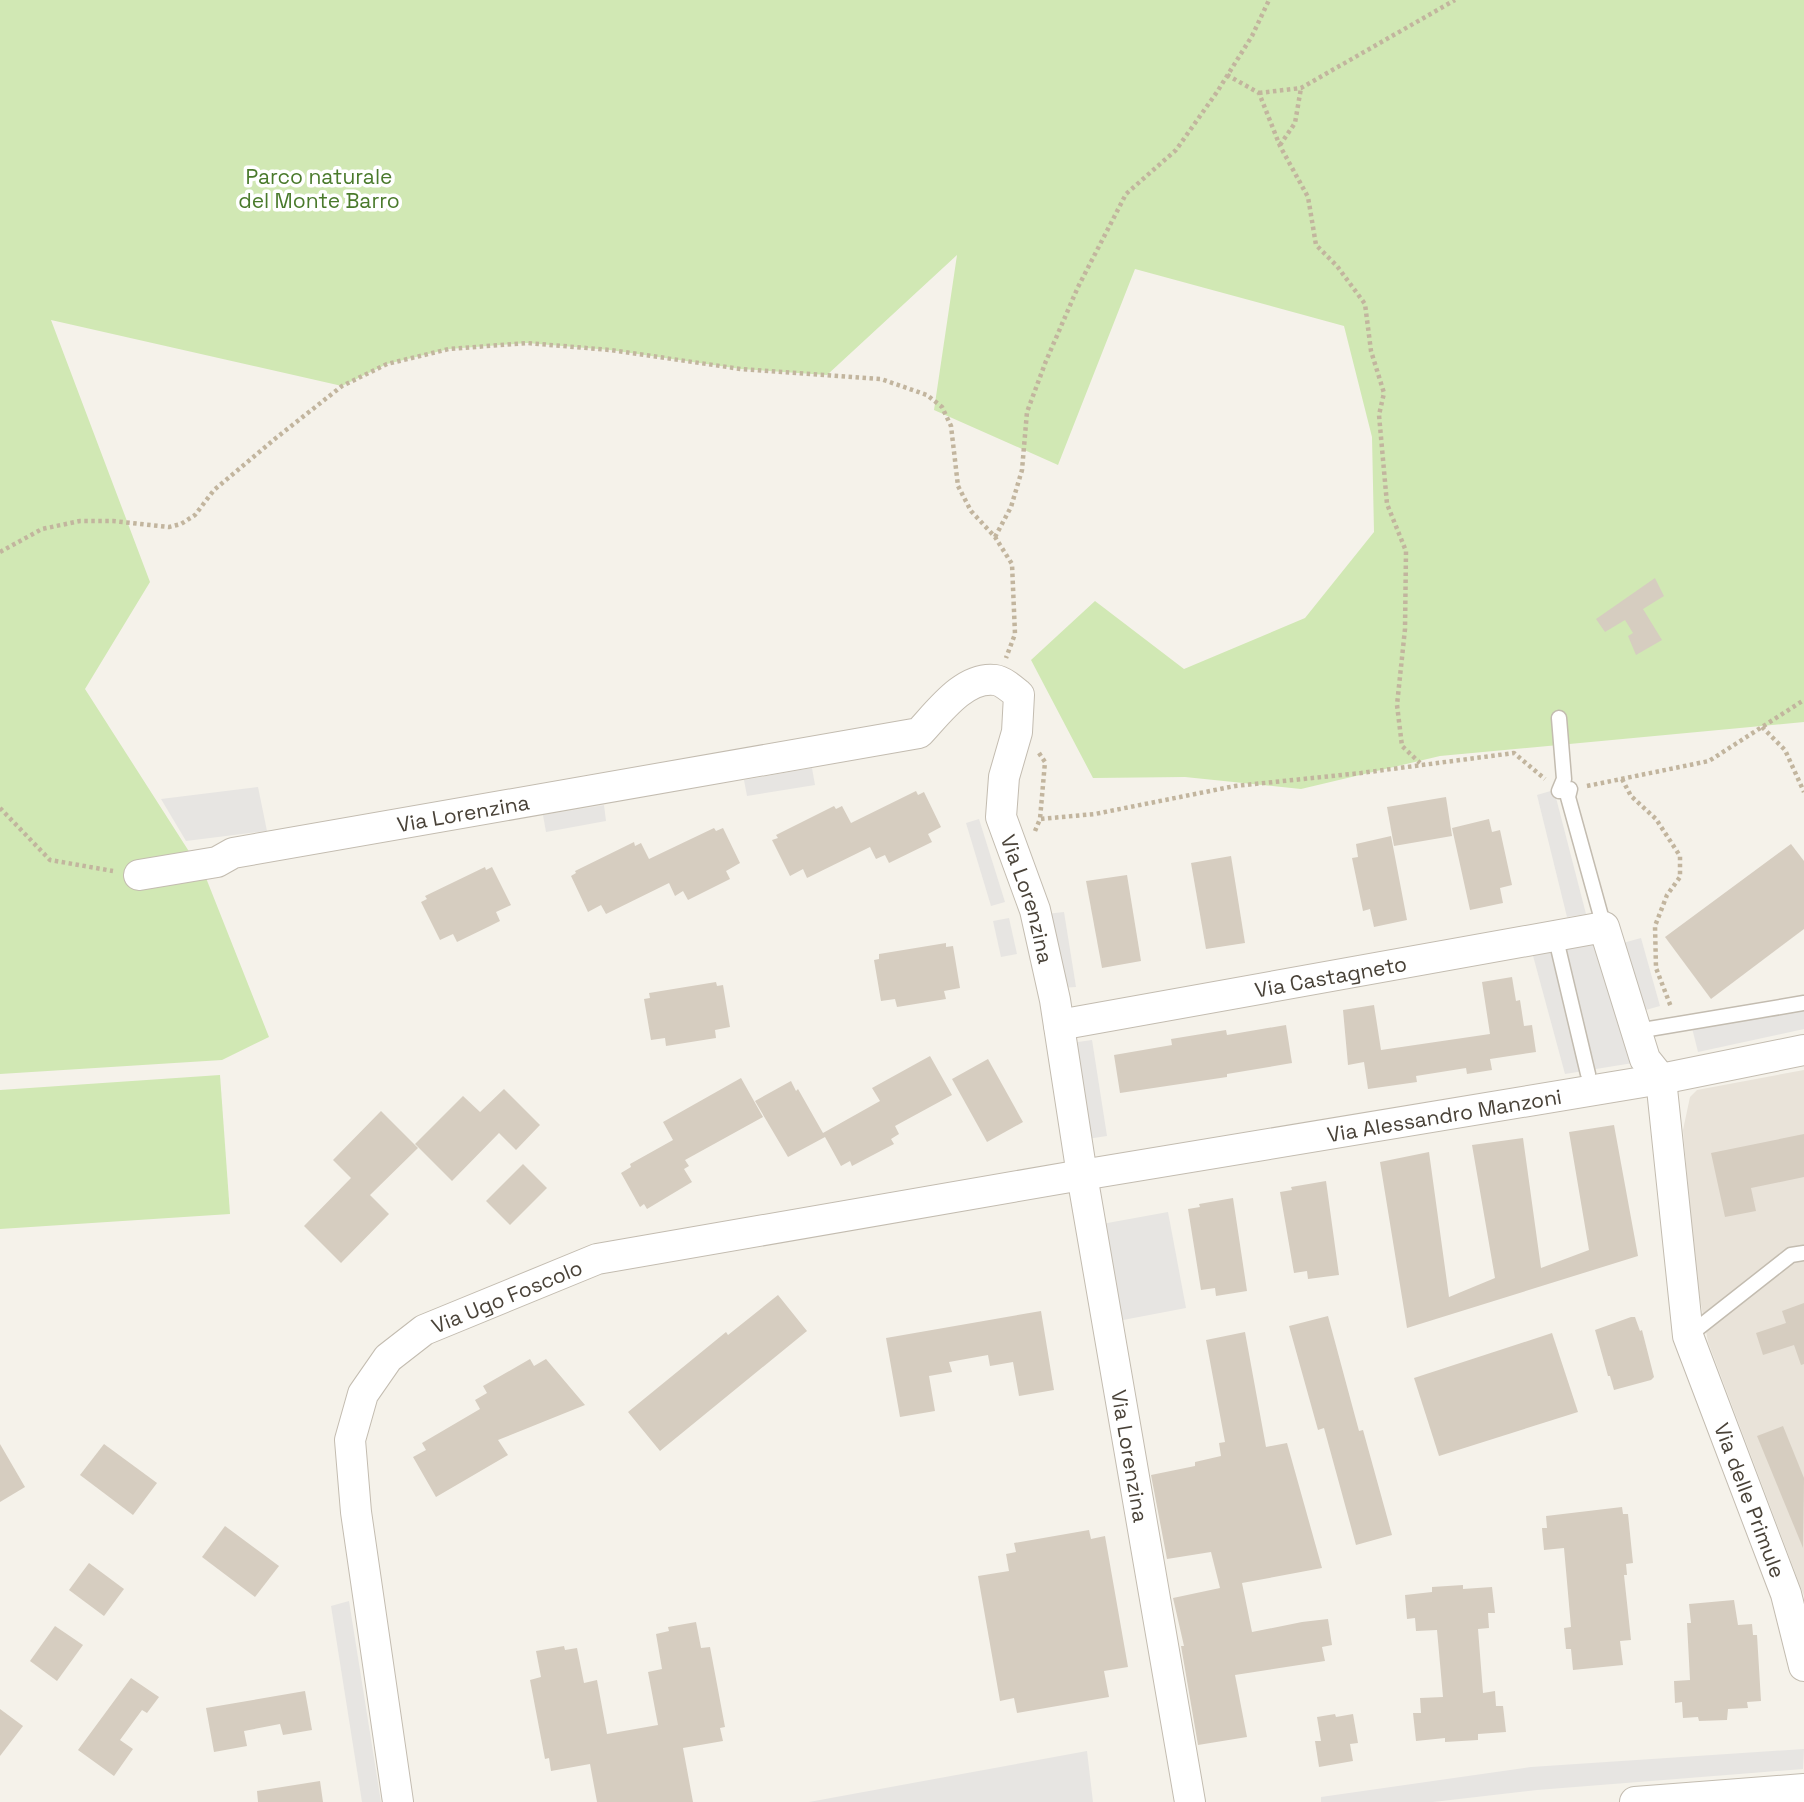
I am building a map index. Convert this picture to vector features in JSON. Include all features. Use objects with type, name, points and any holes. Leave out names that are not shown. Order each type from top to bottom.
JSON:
[{"type":"street","name":"Via Lorenzina","points":[[139,875],[217,862],[233,853],[919,733],[958,693],[976,682],[997,680],[1019,695],[1017,732],[1004,777],[1001,817],[1035,910],[1059,1025],[1082,1175],[1190,1802]]},
{"type":"street","name":"Via Castagneto","points":[[1059,1025],[1604,927]]},
{"type":"street","points":[[1604,927],[1645,1059],[1661,1079]]},
{"type":"street","name":"Via Alessandro Manzoni","points":[[1082,1175],[1661,1079],[1804,1051]]},
{"type":"street","name":"Via delle Primule","points":[[1661,1079],[1688,1336],[1786,1594],[1804,1666]]},
{"type":"street","name":"Via Ugo Foscolo","points":[[398,1802],[356,1512],[350,1440],[363,1394],[388,1358],[424,1330],[597,1259],[1082,1175]]},
{"type":"street","points":[[1635,1802],[1804,1789]]},
{"type":"lane","points":[[1559,718],[1564,790],[1604,927]]},
{"type":"lane","points":[[1555,935],[1588,1074]]},
{"type":"lane","points":[[1637,1031],[1804,1003]]},
{"type":"lane","points":[[1688,1336],[1791,1255],[1804,1253]]},
{"type":"path","points":[[995,537],[1010,508],[1022,470],[1027,412],[1078,287],[1126,194],[1176,150],[1252,36],[1269,0]]},
{"type":"path","points":[[1227,75],[1259,93],[1301,88],[1455,0]]},
{"type":"path","points":[[1280,146],[1295,123],[1301,88]]},
{"type":"path","points":[[1259,93],[1280,146],[1308,197],[1315,245],[1337,266],[1365,304],[1371,351],[1384,393],[1378,415],[1387,504],[1406,551],[1405,629],[1397,705],[1402,746],[1420,764]]},
{"type":"path","points":[[0,552],[42,529],[80,521],[113,520],[169,527],[181,524],[195,515],[214,490],[342,386],[387,364],[449,349],[527,343],[610,350],[741,369],[881,379],[927,395],[942,407],[950,426],[958,486],[971,511],[995,537],[1012,564],[1015,634],[997,680]]},
{"type":"path","points":[[1038,838],[1034,829],[1040,820],[1095,814],[1234,786],[1361,773],[1514,752],[1564,790],[1709,761],[1804,700]]},
{"type":"path","points":[[1762,727],[1785,750],[1804,792]]},
{"type":"path","points":[[1622,779],[1631,796],[1656,819],[1680,856],[1680,877],[1667,895],[1654,926],[1656,968],[1679,1024]]},
{"type":"path","points":[[0,808],[50,860],[139,875]]},
{"type":"shaded area","points":[[812,768],[815,785],[747,796],[744,780]]},
{"type":"shaded area","points":[[258,787],[267,831],[186,841],[161,799]]},
{"type":"shaded area","points":[[1554,790],[1586,914],[1567,917],[1537,795]]},
{"type":"shaded area","points":[[604,805],[606,821],[546,832],[543,815]]},
{"type":"shaded area","points":[[979,819],[1005,902],[991,906],[966,823]]},
{"type":"shaded area","points":[[1064,912],[1076,987],[1059,988],[1046,914]]},
{"type":"shaded area","points":[[1009,918],[1017,954],[1001,957],[993,921]]},
{"type":"shaded area","points":[[1641,938],[1660,1006],[1642,1011],[1623,943]]},
{"type":"shaded area","points":[[1596,943],[1633,1063],[1565,1074],[1532,952]]},
{"type":"shaded area","points":[[1804,1008],[1804,1029],[1698,1052],[1692,1028]]},
{"type":"shaded area","points":[[1092,1040],[1107,1136],[1087,1139],[1071,1043]]},
{"type":"shaded area","points":[[1804,1070],[1804,1596],[1708,1342],[1695,1272],[1683,1130],[1690,1097],[1697,1090]]},
{"type":"shaded area","points":[[1168,1212],[1186,1308],[1123,1320],[1102,1224]]},
{"type":"shaded area","points":[[349,1601],[381,1802],[362,1802],[331,1606]]},
{"type":"shaded area","points":[[1804,1749],[1803,1769],[1537,1790],[1433,1802],[1321,1802],[1321,1797],[1531,1767]]},
{"type":"shaded area","points":[[1087,1751],[1093,1802],[809,1802]]},
{"type":"green space","name":"Parco naturale del Monte Barro","points":[[0,0],[1804,0],[1804,722],[1440,756],[1301,789],[1185,777],[1093,778],[1031,660],[1095,601],[1184,669],[1305,618],[1374,532],[1372,437],[1344,326],[1135,269],[1058,465],[934,410],[957,255],[827,375],[741,369],[610,350],[527,343],[449,349],[387,364],[342,386],[51,320],[150,582],[85,689],[206,878],[269,1037],[222,1060],[0,1074]]},
{"type":"green space","points":[[220,1075],[230,1214],[0,1229],[0,1090]]},
{"type":"building","points":[[1655,578],[1664,596],[1643,609],[1662,640],[1636,655],[1628,636],[1633,633],[1625,620],[1605,632],[1596,619]]},
{"type":"building","points":[[916,791],[918,795],[924,792],[941,827],[928,834],[932,842],[889,863],[885,855],[876,859],[870,847],[807,878],[803,869],[790,876],[772,840],[778,838],[776,835],[834,806],[836,809],[842,806],[851,823]]},
{"type":"building","points":[[1446,797],[1452,836],[1394,846],[1387,807]]},
{"type":"building","points":[[1489,819],[1492,832],[1500,830],[1512,885],[1500,888],[1503,903],[1470,910],[1452,828]]},
{"type":"building","points":[[714,828],[716,831],[723,828],[740,863],[726,871],[730,879],[688,900],[683,891],[675,896],[669,883],[606,914],[601,905],[588,912],[571,876],[575,871],[634,842],[635,846],[641,843],[649,859]]},
{"type":"building","points":[[1391,836],[1407,920],[1374,927],[1370,909],[1363,911],[1352,858],[1358,857],[1356,844]]},
{"type":"building","points":[[1791,844],[1804,861],[1804,929],[1711,999],[1665,937]]},
{"type":"building","points":[[1231,856],[1245,943],[1206,949],[1191,863]]},
{"type":"building","points":[[485,867],[486,870],[492,867],[511,905],[496,912],[500,921],[490,926],[457,942],[453,934],[440,940],[421,902],[427,899],[425,896]]},
{"type":"building","points":[[1127,875],[1141,961],[1102,968],[1086,881]]},
{"type":"building","points":[[946,943],[946,947],[953,946],[960,988],[944,991],[946,999],[897,1007],[895,999],[881,1001],[874,960],[879,959],[879,954]]},
{"type":"building","points":[[1512,977],[1516,1001],[1520,1000],[1524,1026],[1532,1025],[1536,1052],[1490,1059],[1492,1070],[1467,1074],[1466,1068],[1416,1076],[1417,1082],[1368,1089],[1364,1062],[1348,1065],[1343,1010],[1374,1005],[1381,1050],[1490,1034],[1482,982]]},
{"type":"building","points":[[716,982],[717,986],[723,985],[730,1027],[715,1030],[716,1038],[666,1046],[665,1038],[651,1040],[644,999],[650,998],[649,993]]},
{"type":"building","points":[[1286,1025],[1292,1063],[1227,1074],[1227,1077],[1120,1093],[1114,1055],[1172,1045],[1171,1039],[1226,1030],[1227,1035]]},
{"type":"building","points":[[930,1056],[952,1095],[895,1126],[899,1134],[891,1139],[894,1144],[852,1166],[850,1161],[841,1166],[825,1137],[788,1157],[755,1101],[791,1081],[823,1133],[880,1101],[872,1088]]},
{"type":"building","points":[[988,1059],[1023,1122],[987,1142],[952,1079]]},
{"type":"building","points":[[741,1078],[763,1117],[685,1160],[689,1166],[684,1169],[692,1182],[647,1209],[644,1204],[640,1207],[621,1173],[631,1167],[630,1164],[673,1140],[663,1122]]},
{"type":"building","points":[[504,1089],[540,1125],[516,1150],[499,1133],[452,1181],[415,1144],[463,1096],[480,1112]]},
{"type":"building","points":[[381,1111],[418,1148],[370,1195],[389,1214],[341,1263],[304,1226],[351,1178],[333,1160]]},
{"type":"building","points":[[1614,1125],[1638,1256],[1407,1328],[1380,1162],[1429,1152],[1449,1297],[1495,1278],[1472,1145],[1523,1138],[1541,1268],[1589,1250],[1569,1132]]},
{"type":"building","points":[[1804,1134],[1804,1177],[1751,1188],[1756,1211],[1725,1217],[1711,1153]]},
{"type":"building","points":[[523,1164],[547,1188],[510,1225],[486,1201]]},
{"type":"building","points":[[1326,1181],[1339,1275],[1308,1279],[1307,1271],[1294,1273],[1280,1192],[1292,1190],[1291,1187]]},
{"type":"building","points":[[1233,1198],[1247,1291],[1216,1296],[1215,1288],[1201,1290],[1188,1209],[1200,1207],[1199,1204]]},
{"type":"building","points":[[778,1295],[807,1331],[660,1451],[628,1412],[726,1332],[728,1335]]},
{"type":"building","points":[[1804,1303],[1804,1364],[1801,1365],[1794,1345],[1763,1355],[1756,1333],[1786,1323],[1782,1311]]},
{"type":"building","points":[[1041,1311],[1054,1390],[1019,1396],[1013,1362],[990,1366],[988,1355],[949,1362],[952,1372],[929,1376],[935,1411],[900,1417],[886,1338]]},
{"type":"building","points":[[1328,1316],[1359,1431],[1363,1430],[1392,1535],[1356,1545],[1324,1428],[1318,1430],[1289,1326]]},
{"type":"building","points":[[1635,1317],[1640,1331],[1642,1330],[1654,1377],[1614,1390],[1595,1330]]},
{"type":"building","points":[[1245,1332],[1266,1447],[1287,1443],[1322,1568],[1242,1583],[1252,1632],[1328,1619],[1332,1645],[1322,1647],[1325,1661],[1235,1675],[1247,1737],[1198,1745],[1181,1646],[1184,1646],[1173,1598],[1220,1588],[1211,1552],[1167,1559],[1151,1475],[1195,1466],[1195,1462],[1221,1456],[1219,1443],[1225,1442],[1206,1340]]},
{"type":"building","points":[[1552,1333],[1578,1412],[1439,1456],[1414,1378]]},
{"type":"building","points":[[530,1359],[534,1366],[546,1359],[585,1405],[498,1440],[508,1455],[436,1497],[413,1457],[426,1450],[422,1443],[480,1409],[475,1400],[487,1393],[483,1386]]},
{"type":"building","points":[[1783,1426],[1804,1478],[1803,1548],[1757,1436]]},
{"type":"building","points":[[0,1444],[25,1487],[0,1502]]},
{"type":"building","points":[[104,1444],[157,1483],[133,1515],[80,1475]]},
{"type":"building","points":[[1622,1507],[1623,1514],[1628,1514],[1633,1563],[1626,1564],[1627,1575],[1624,1575],[1631,1640],[1620,1641],[1623,1665],[1573,1670],[1571,1649],[1566,1649],[1564,1628],[1571,1627],[1564,1548],[1544,1550],[1542,1528],[1547,1528],[1546,1516]]},
{"type":"building","points":[[225,1526],[279,1566],[255,1597],[202,1557]]},
{"type":"building","points":[[1089,1530],[1091,1539],[1105,1536],[1128,1667],[1104,1671],[1109,1697],[1017,1713],[1014,1698],[1000,1701],[978,1576],[1009,1571],[1006,1554],[1016,1552],[1014,1543]]},
{"type":"building","points":[[89,1563],[124,1589],[104,1616],[69,1590]]},
{"type":"building","points":[[1463,1585],[1463,1589],[1492,1587],[1495,1613],[1488,1613],[1489,1628],[1478,1629],[1483,1693],[1495,1691],[1496,1706],[1503,1706],[1506,1732],[1478,1734],[1478,1740],[1445,1742],[1445,1738],[1416,1741],[1413,1713],[1421,1713],[1420,1698],[1443,1697],[1437,1630],[1416,1631],[1415,1618],[1407,1619],[1405,1595],[1432,1592],[1432,1587]]},
{"type":"building","points":[[1734,1600],[1738,1625],[1752,1624],[1753,1635],[1757,1635],[1761,1701],[1747,1702],[1748,1708],[1728,1709],[1727,1720],[1699,1721],[1698,1717],[1683,1718],[1682,1702],[1675,1703],[1674,1681],[1690,1680],[1687,1623],[1691,1623],[1689,1604]]},
{"type":"building","points":[[696,1622],[701,1648],[710,1647],[725,1727],[720,1728],[723,1741],[683,1748],[693,1802],[597,1802],[590,1764],[551,1771],[549,1758],[545,1759],[530,1680],[541,1677],[536,1651],[564,1646],[565,1650],[577,1648],[584,1683],[597,1680],[607,1734],[658,1725],[648,1672],[662,1669],[656,1634],[669,1631],[668,1627]]},
{"type":"building","points":[[55,1626],[83,1645],[57,1681],[30,1661]]},
{"type":"building","points":[[131,1678],[159,1697],[147,1713],[142,1710],[120,1740],[133,1749],[114,1776],[78,1750]]},
{"type":"building","points":[[305,1691],[312,1730],[283,1735],[280,1724],[244,1731],[247,1746],[214,1752],[206,1708]]},
{"type":"building","points":[[0,1709],[23,1726],[0,1756]]},
{"type":"building","points":[[1335,1714],[1336,1717],[1353,1714],[1358,1743],[1350,1744],[1353,1761],[1319,1767],[1315,1741],[1321,1741],[1317,1717]]},
{"type":"building","points":[[320,1781],[323,1802],[258,1802],[257,1791]]}]
